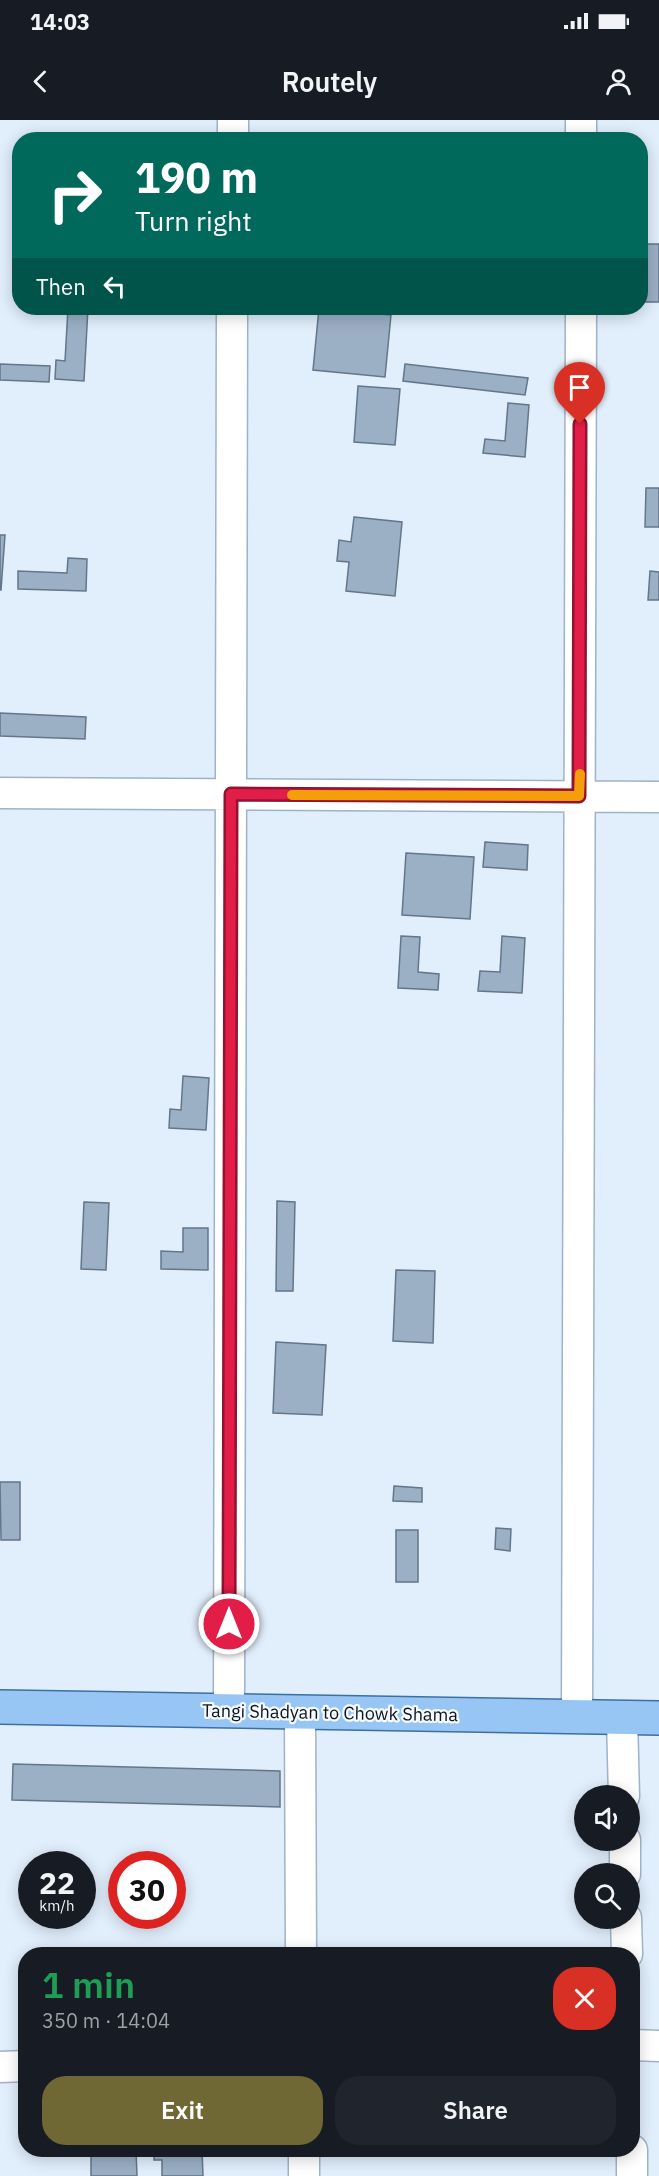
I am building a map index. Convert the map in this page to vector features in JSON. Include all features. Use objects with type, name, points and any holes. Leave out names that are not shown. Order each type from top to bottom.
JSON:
[{"type":"main road","name":"Tangi Shadyan to Chowk Shama","points":[[0,1707],[659,1718]]},
{"type":"street","points":[[229,1711],[232,315]]},
{"type":"street","points":[[577,1717],[581,315]]},
{"type":"street","points":[[0,793],[659,797]]},
{"type":"street","points":[[300,1712],[301,1947]]},
{"type":"street","points":[[622,1718],[624,1785]]},
{"type":"street","points":[[626,1929],[627,1947]]},
{"type":"street","points":[[640,2045],[659,2046]]},
{"type":"street","points":[[0,2067],[18,2066]]},
{"type":"street","points":[[304,2157],[304,2176]]},
{"type":"street","points":[[632,2157],[632,2176]]},
{"type":"building","points":[[648,244],[659,244],[659,302],[648,302]]},
{"type":"building","points":[[68,315],[88,315],[84,381],[55,379],[56,360],[65,361]]},
{"type":"building","points":[[318,315],[391,315],[385,377],[313,370]]},
{"type":"building","points":[[0,364],[50,366],[49,382],[0,380]]},
{"type":"building","points":[[405,364],[528,378],[525,395],[403,381]]},
{"type":"building","points":[[358,386],[400,389],[395,445],[354,442]]},
{"type":"building","points":[[508,403],[529,405],[525,457],[483,453],[485,439],[505,441]]},
{"type":"building","points":[[646,488],[659,488],[659,527],[645,527]]},
{"type":"building","points":[[354,517],[402,522],[395,596],[346,591],[349,562],[337,561],[339,540],[351,542]]},
{"type":"building","points":[[0,535],[5,535],[1,590],[0,590]]},
{"type":"building","points":[[68,558],[87,559],[86,591],[18,589],[18,571],[67,573]]},
{"type":"building","points":[[650,571],[659,572],[659,600],[648,600]]},
{"type":"building","points":[[0,713],[86,717],[85,739],[0,736]]},
{"type":"building","points":[[485,842],[528,845],[527,870],[483,867]]},
{"type":"building","points":[[406,853],[474,857],[470,919],[402,915]]},
{"type":"building","points":[[401,936],[420,937],[418,972],[439,974],[438,990],[398,988]]},
{"type":"building","points":[[502,936],[525,938],[522,993],[478,991],[480,971],[500,972]]},
{"type":"building","points":[[183,1076],[209,1078],[206,1130],[169,1128],[170,1109],[181,1110]]},
{"type":"building","points":[[277,1201],[295,1202],[293,1291],[276,1291]]},
{"type":"building","points":[[84,1202],[109,1203],[106,1270],[81,1269]]},
{"type":"building","points":[[183,1228],[208,1228],[208,1270],[161,1269],[161,1251],[183,1252]]},
{"type":"building","points":[[396,1270],[435,1271],[433,1343],[393,1341]]},
{"type":"building","points":[[276,1342],[326,1345],[322,1415],[273,1413]]},
{"type":"building","points":[[0,1482],[20,1482],[20,1540],[1,1540]]},
{"type":"building","points":[[394,1486],[422,1488],[422,1502],[393,1501]]},
{"type":"building","points":[[496,1528],[511,1529],[510,1551],[495,1549]]},
{"type":"building","points":[[396,1530],[418,1530],[418,1582],[396,1582]]},
{"type":"building","points":[[13,1764],[280,1771],[280,1807],[12,1800]]},
{"type":"building","points":[[91,2157],[136,2157],[137,2176],[91,2176]]},
{"type":"building","points":[[154,2157],[202,2157],[203,2176],[162,2176],[162,2160],[154,2160]]},
{"type":"slow traffic","points":[[292,795],[579,796],[580,774]]},
{"type":"route","points":[[229,1624],[231,794],[579,796],[580,424]]}]
